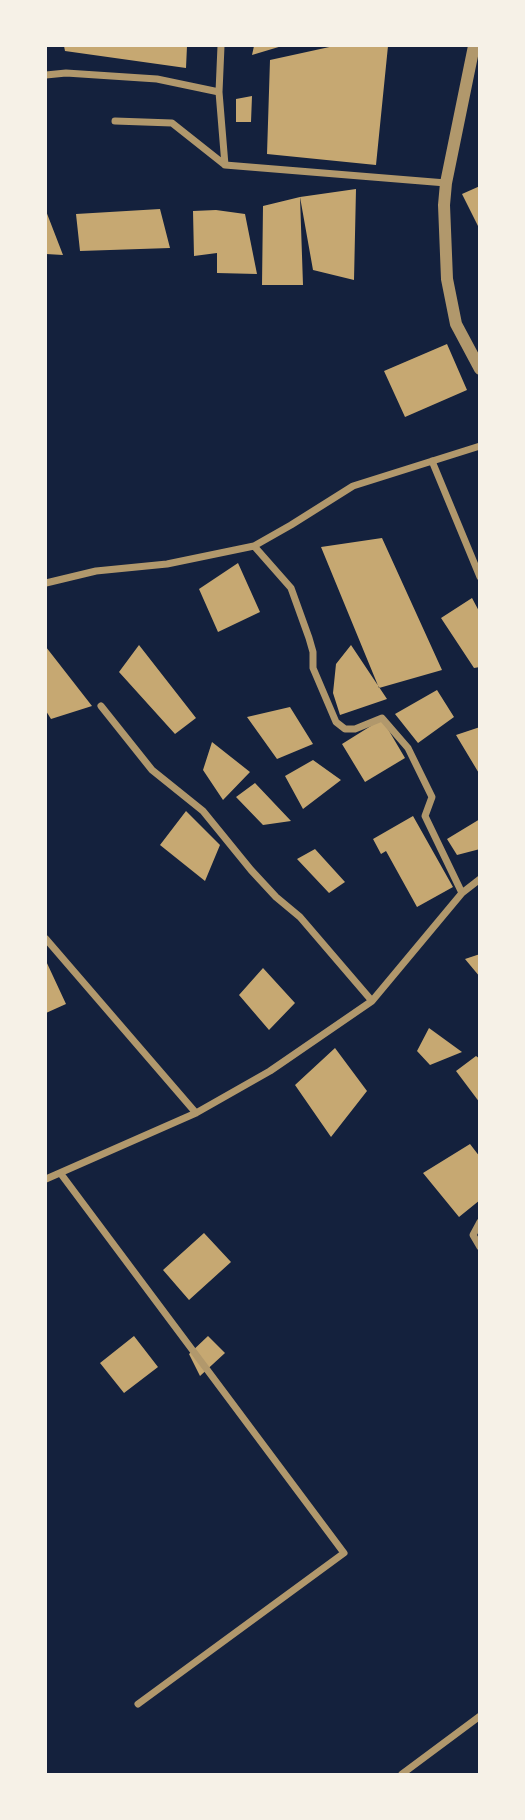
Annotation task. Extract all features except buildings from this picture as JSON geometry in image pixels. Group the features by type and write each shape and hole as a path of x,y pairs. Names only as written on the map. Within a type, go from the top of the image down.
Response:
{"street":[{"path":"221,46 219,92 225,164"},
{"path":"474,46 446,183 444,205 447,279 456,324 480,369"},
{"path":"46,75 156,79 219,92"},
{"path":"115,121 172,123 225,164 446,183"},
{"path":"46,583 96,571 167,564 254,546 353,486 480,446"},
{"path":"432,461 480,577"},
{"path":"254,546 291,588 313,652 313,668 336,722 345,729 355,729 382,718 408,748 432,797 425,816 462,893"},
{"path":"102,706 152,770 203,811 251,870 276,897 300,917 372,1001"},
{"path":"46,1180 196,1114 270,1071 372,1001 462,893 480,879"},
{"path":"46,939 196,1114"},
{"path":"61,1174 344,1553 138,1704"},
{"path":"480,1222 473,1235 480,1247"},
{"path":"402,1774 480,1716"},
{"path":"413,1766 422,1774"}]}
